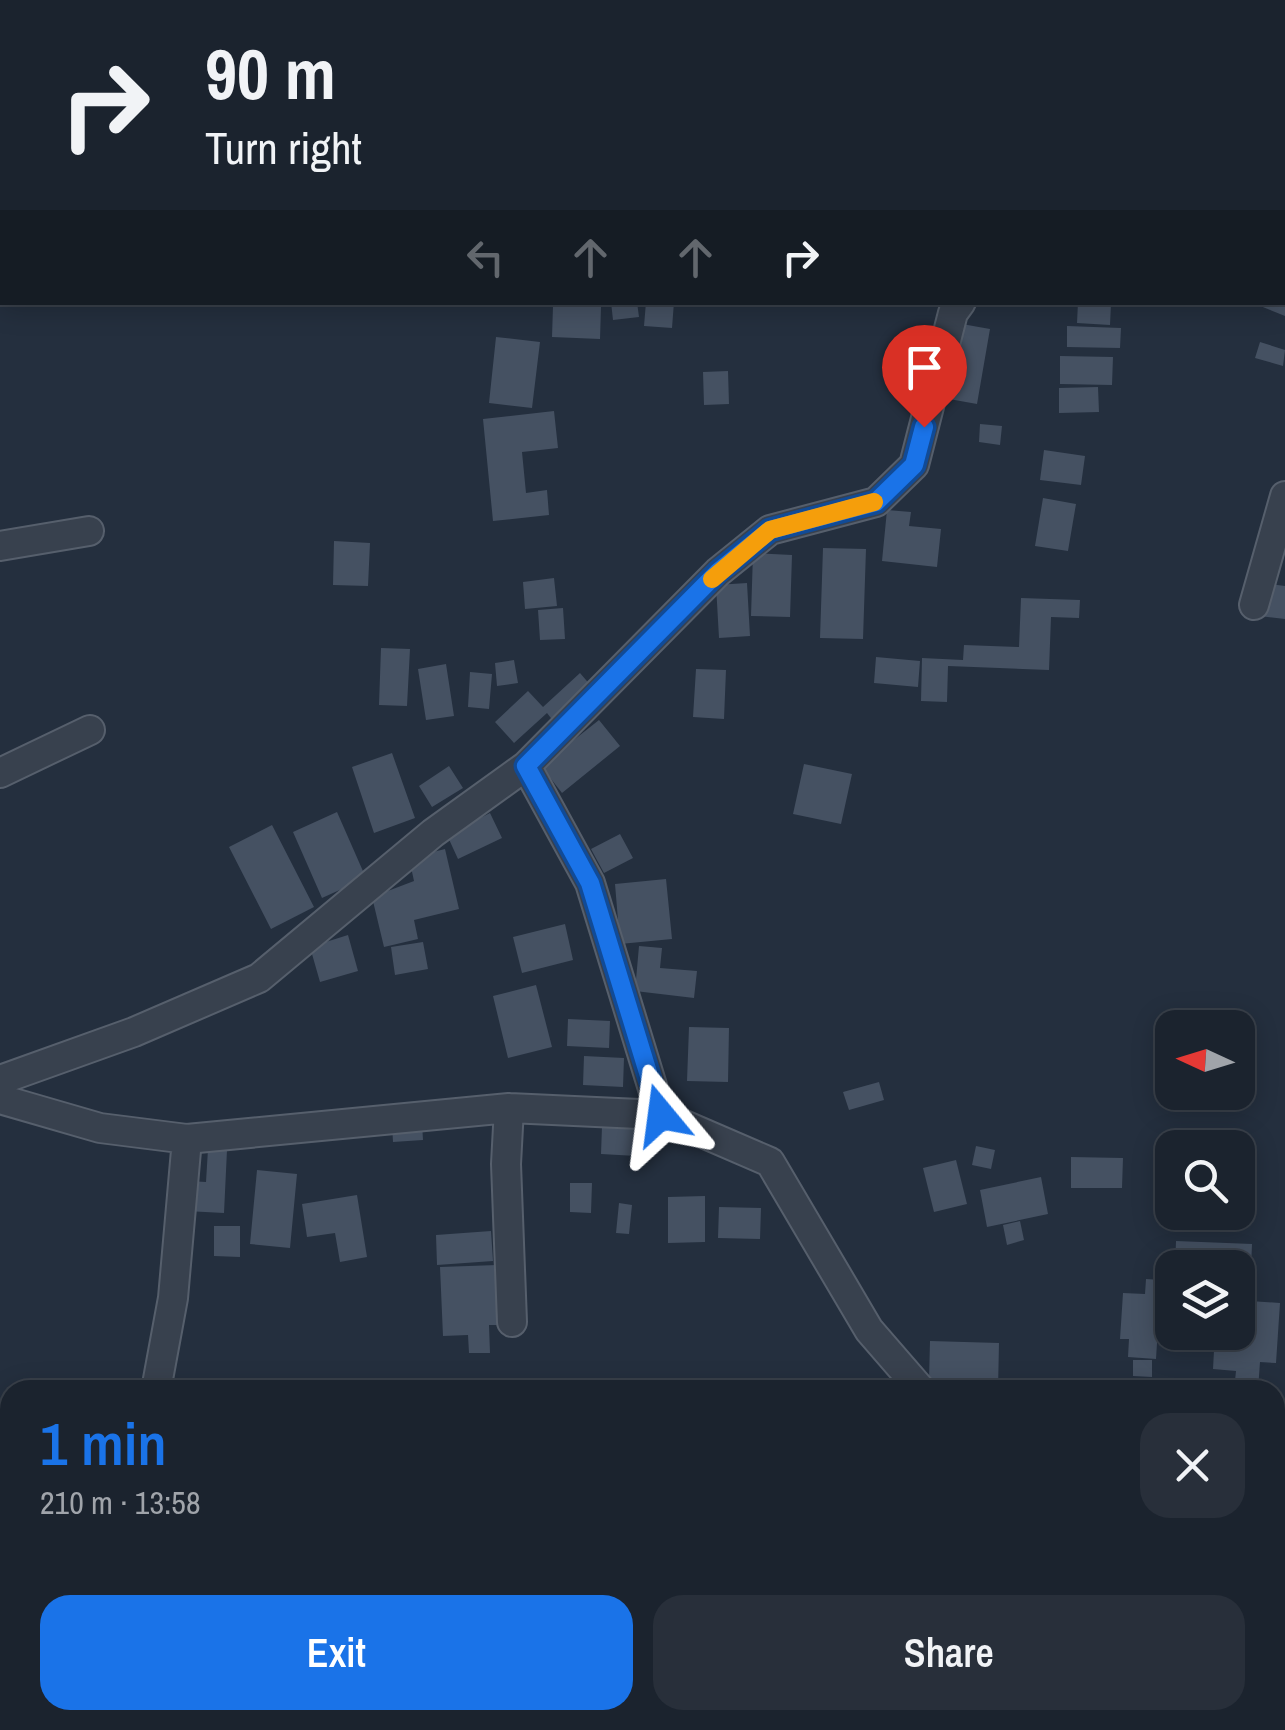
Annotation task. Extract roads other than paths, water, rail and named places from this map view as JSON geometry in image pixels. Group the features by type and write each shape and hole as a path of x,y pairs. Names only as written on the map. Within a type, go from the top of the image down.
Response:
{"street":[{"path":"0,1080 134,1032 259,978 433,833 526,766 718,572 770,530 876,502 914,465 953,313 960,305"},
{"path":"1254,605 1285,496"},
{"path":"0,546 89,531"},
{"path":"0,774 90,730"},
{"path":"526,766 590,883 661,1115"},
{"path":"0,1099 100,1128 187,1139 509,1108 661,1115 770,1162 869,1330 912,1380"},
{"path":"509,1108 506,1164 512,1322"},
{"path":"158,1380 173,1298 187,1139"}]}
